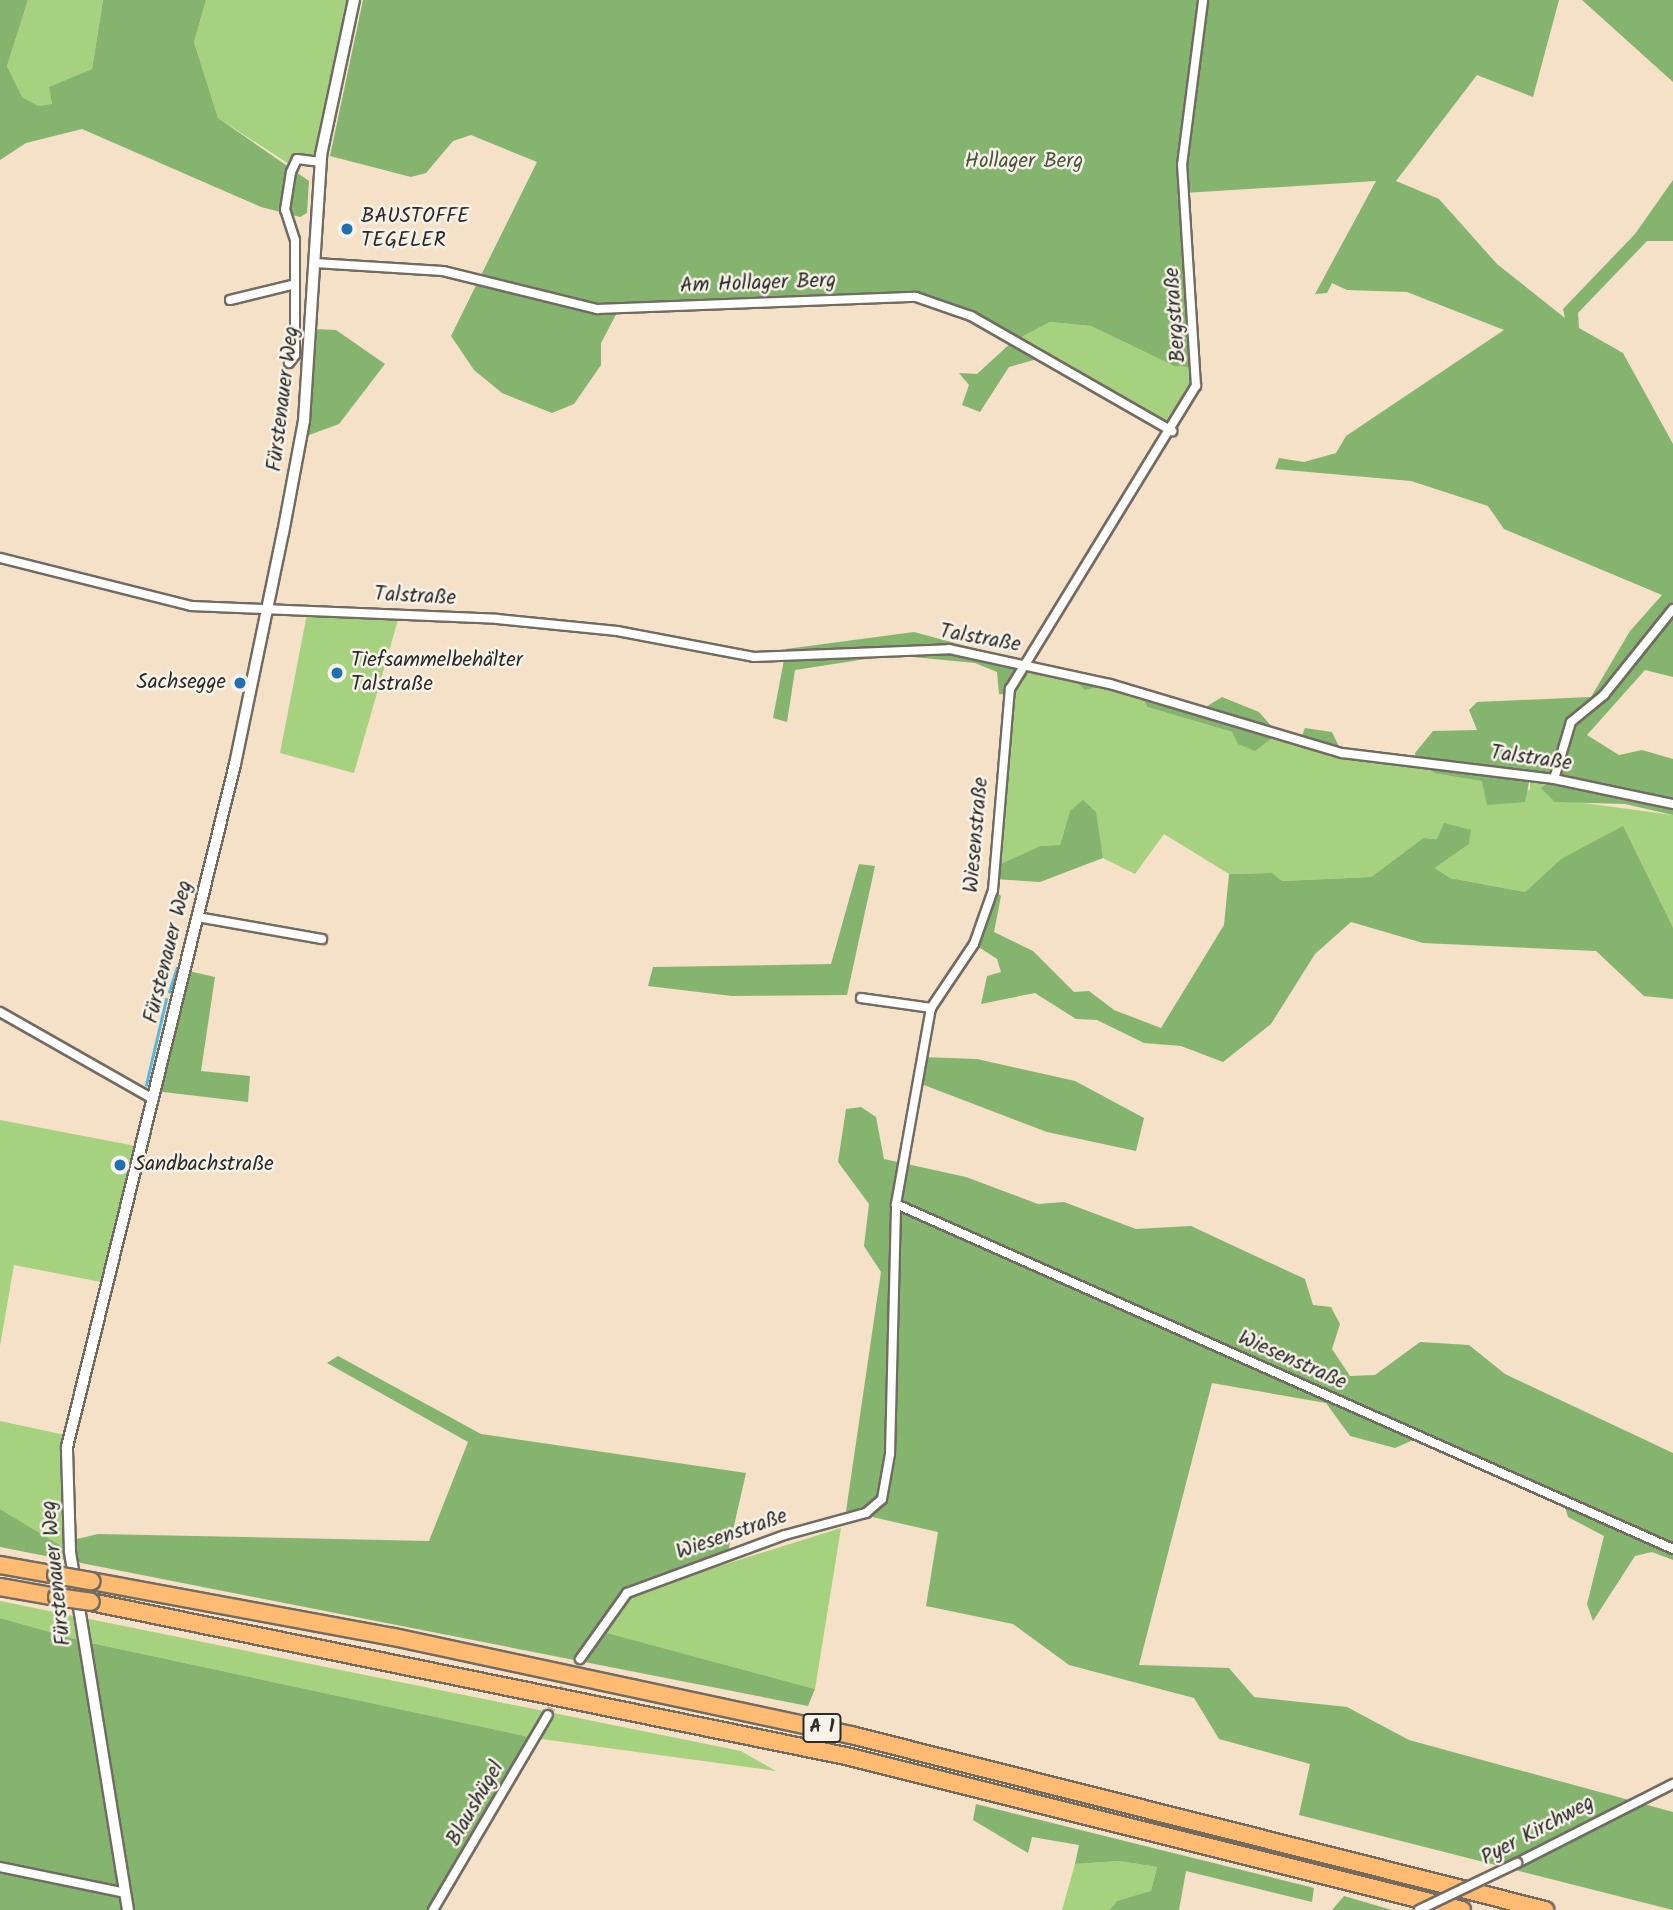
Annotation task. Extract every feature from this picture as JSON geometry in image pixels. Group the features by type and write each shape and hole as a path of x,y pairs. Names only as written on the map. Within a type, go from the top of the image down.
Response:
{"highway":[{"name":"A 1","path":"0,1565 394,1637 852,1735 1545,1910"},
{"name":"A 1","path":"0,1587 91,1602 846,1756 1462,1910"}],"street":[{"name":"Fürstenauer Weg","path":"128,1910 68,1526 67,1447 197,917 268,607 304,421 321,162 354,0"},
{"name":"Bergstraße","path":"1023,664 1172,431 1199,368 1182,165 1203,0"},
{"path":"289,363 295,355 295,240 285,210 290,172 297,159 321,162"},
{"name":"Am Hollager Berg","path":"315,263 443,271 597,309 916,297 971,316 1172,431"},
{"path":"230,300 295,284"},
{"path":"0,558 155,601 268,607"},
{"name":"Talstraße","path":"268,607 604,630 754,657 916,647 1023,664 1342,753 1554,779 1673,804"},
{"path":"1554,779 1571,722 1604,695 1673,609"},
{"name":"Wiesenstraße","path":"580,1659 627,1593 785,1535 866,1513 882,1499 893,1404 897,1204 931,1008 974,944 993,891 1009,695 1023,664"},
{"path":"197,917 322,939"},
{"path":"861,998 931,1008"},
{"path":"0,1012 153,1099"},
{"name":"Wiesenstraße","path":"897,1204 1673,1549"},
{"name":"Blaushügel","path":"433,1910 548,1715"},
{"name":"Pyer Kirchweg","path":"1419,1910 1673,1784"},
{"path":"0,1867 125,1893"}],"green space":[{"path":"0,0 28,0 7,66 22,97 38,106 52,104 49,87 92,69 103,0 206,0 194,42 218,118 309,181 307,213 300,217 261,207 82,129 26,143 0,160"},
{"path":"28,0 103,0 92,69 50,87 52,105 38,106 22,98 7,66"},
{"path":"206,0 354,0 321,162 297,159 292,166 218,118 194,42"},
{"name":"Hollager Berg","path":"363,0 1559,0 1533,97 1477,75 1396,181 1439,199 1497,264 1565,318 1563,309 1635,234 1673,180 1673,241 1647,241 1578,313 1579,328 1623,353 1673,444 1673,677 1645,670 1587,735 1619,755 1642,750 1673,759 1673,815 1625,804 1555,802 1541,788 1553,779 1530,777 1525,802 1487,805 1482,781 1435,773 1416,761 1415,753 1433,731 1477,730 1469,710 1477,702 1591,697 1630,631 1662,595 1504,529 1488,506 1411,481 1275,469 1279,458 1304,462 1336,453 1346,436 1504,330 1407,292 1347,290 1332,283 1327,293 1315,294 1376,181 1184,193 1199,368 1174,366 1091,326 1050,322 1014,341 1041,358 1009,367 980,412 962,405 969,385 959,373 977,374 1013,341 971,316 916,297 620,307 601,343 601,365 574,404 552,413 502,393 474,370 451,336 537,162 471,135 453,141 426,173 411,177 330,156"},
{"path":"1582,0 1673,0 1673,82"},
{"path":"1050,322 1091,326 1174,366 1199,368 1172,431 1014,341"},
{"path":"313,329 336,330 385,364 339,424 301,438"},
{"path":"308,609 400,613 354,773 280,753"},
{"path":"914,632 1003,656 1023,664 1027,676 1009,695 999,694 997,672 975,663 892,655 795,670 787,722 773,718 786,649"},
{"path":"1023,664 1142,693 1147,707 1232,732 1255,751 1278,734 1530,790 1530,777 1554,779 1561,800 1673,815 1673,928 1561,859 1525,892 1450,878 1435,868 1469,844 1437,839 1423,838 1371,877 1281,881 1272,873 1229,874 1164,834 1135,874 1103,858 1099,838 1070,811 1060,845 1040,846 996,866 1009,695"},
{"path":"1068,674 1110,684 1085,690"},
{"path":"1142,693 1201,710 1222,697 1259,712 1278,734 1255,751 1238,744 1232,732 1147,707"},
{"path":"1305,728 1332,732 1342,753 1300,741"},
{"path":"1083,800 1096,812 1103,858 1040,882 995,879 996,866 1040,846 1060,845 1070,811"},
{"path":"1444,823 1471,830 1469,844 1435,868 1450,878 1525,892 1561,859 1623,826 1673,928 1673,999 1644,996 1596,951 1423,943 1351,922 1315,954 1271,1024 1223,1062 1181,1046 1144,1043 1097,1020 1076,1019 1035,993 981,1004 987,976 1001,972 997,959 974,944 993,890 1001,896 994,932 1033,951 1074,992 1089,991 1114,1010 1161,1028 1224,925 1229,874 1272,873 1282,881 1371,877 1423,838 1437,839"},
{"path":"859,864 875,866 847,995 732,996 648,986 653,967 831,964"},
{"path":"184,970 215,977 201,1071 250,1076 248,1102 155,1091"},
{"path":"921,1057 977,1059 1075,1081 1144,1118 1136,1151 1047,1132 916,1082"},
{"path":"861,1107 876,1117 884,1159 966,1177 1038,1204 1064,1202 1136,1229 1191,1226 1305,1279 1313,1305 1331,1307 1340,1324 1332,1349 1350,1376 1375,1375 1420,1342 1469,1345 1505,1374 1673,1453 1673,1560 1652,1552 1635,1556 1593,1621 1587,1604 1604,1536 1568,1517 1565,1507 1420,1437 1395,1448 1350,1436 1326,1403 1212,1383 1139,1665 1229,1668 1254,1697 1347,1707 1409,1740 1673,1812 1673,1910 1299,1815 1310,1764 1219,1739 1194,1698 1069,1665 1013,1624 926,1606 938,1532 846,1511 881,1272 864,1246 869,1204 838,1162 846,1109"},
{"path":"0,1120 141,1147 106,1283 14,1265 0,1346"},
{"path":"338,1356 481,1434 746,1473 726,1561 625,1601 603,1632 815,1689 808,1706 0,1547 0,1509 70,1551 77,1539 98,1534 429,1541 468,1442 327,1363"},
{"path":"0,1421 70,1436 70,1551 0,1509"},
{"path":"841,1528 815,1689 602,1632 625,1601 646,1589"},
{"path":"0,1601 741,1751 776,1771 534,1738 82,1641 0,1618"},
{"path":"0,1618 82,1641 534,1738 433,1910 0,1910"},
{"path":"976,1804 1314,1888 1312,1902 1186,1871 1179,1910 1110,1910 1117,1901 1151,1891 1157,1867 1119,1861 1075,1864 1079,1845 1032,1837 1028,1853 973,1820"},
{"path":"1119,1861 1157,1867 1151,1891 1110,1910 1062,1910 1075,1864"},
{"path":"1344,1896 1392,1910 1332,1910"}],"waterway":[{"path":"169,992 177,968"},
{"path":"146,1085 166,999"}],"tunnel":[{"path":"548,1715 580,1659"}],"place":[{"name":"BAUSTOFFE TEGELER","path":"347,229"},
{"name":"Tiefsammelbehälter Talstraße","path":"337,673"},
{"name":"Sachsegge","path":"240,683"},
{"name":"Sandbachstraße","path":"120,1165"}]}
